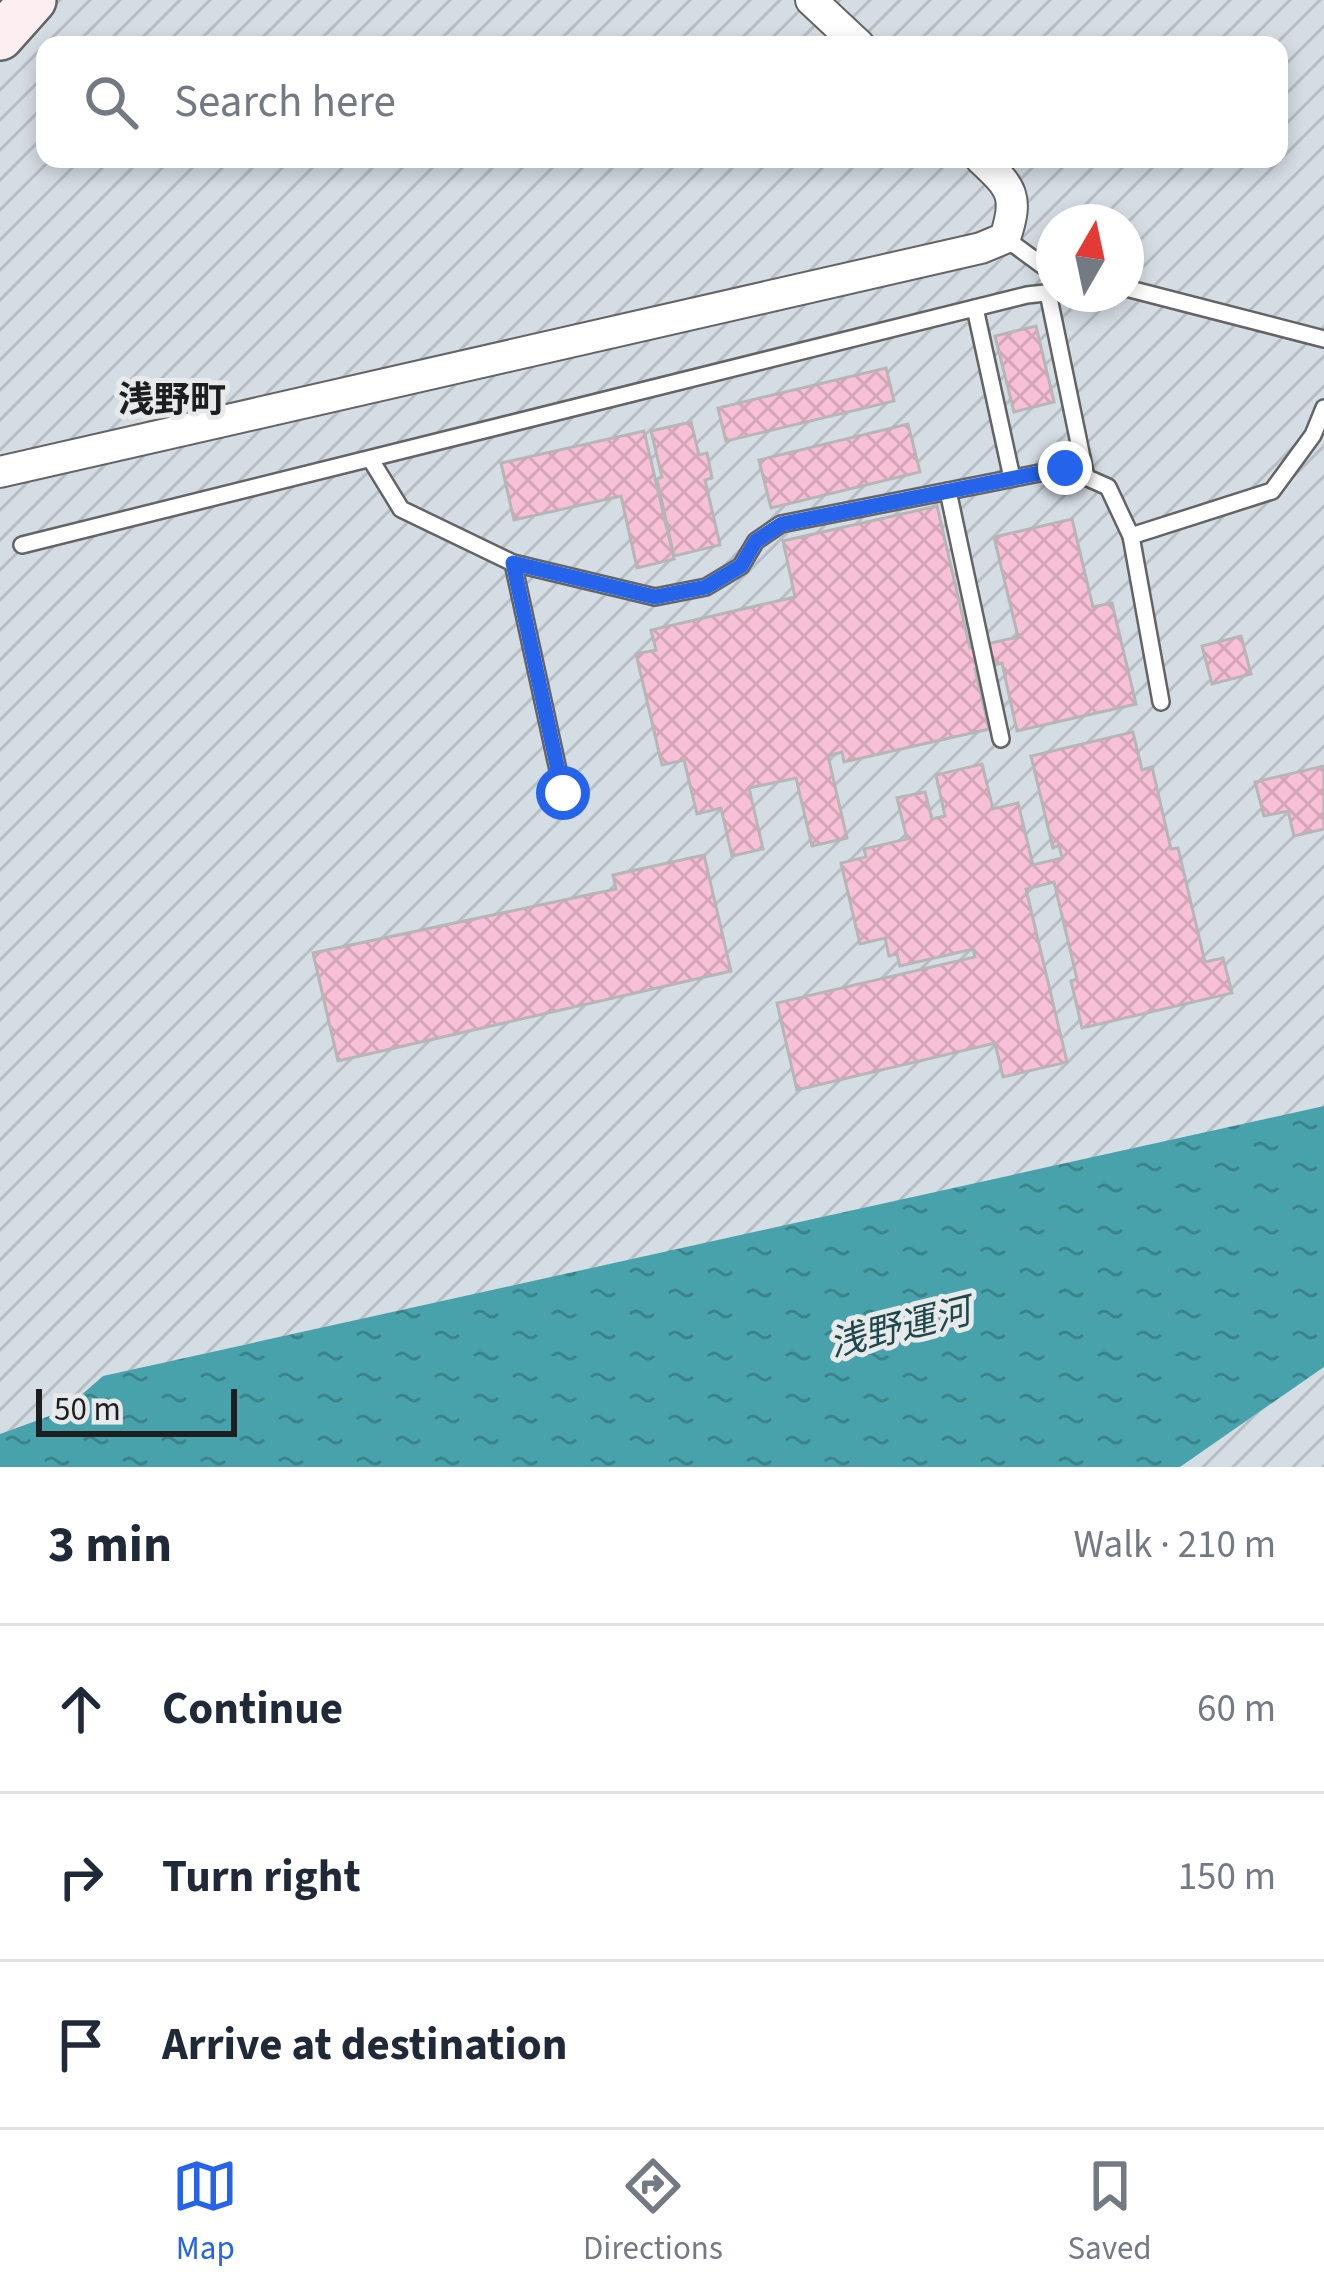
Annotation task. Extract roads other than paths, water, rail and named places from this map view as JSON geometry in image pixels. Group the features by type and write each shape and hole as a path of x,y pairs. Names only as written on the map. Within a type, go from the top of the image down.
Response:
{"street":[{"path":"0,37 33,0"},
{"path":"812,0 850,36"},
{"path":"0,472 981,248 1005,238 1014,210 1008,185 990,168"}],"lane":[{"path":"1005,238 1036,261"},
{"path":"1144,292 1324,339"},
{"path":"22,545 1036,295"},
{"path":"975,308 1012,478"},
{"path":"1055,312 1086,478"},
{"path":"1131,536 1272,491 1313,436 1324,408"},
{"path":"371,460 401,509 513,563 655,597 706,587 741,566 756,541 782,524 1065,468 1108,487 1131,536 1161,702"},
{"path":"948,491 1001,740"},
{"path":"513,563 563,793"}],"water":[{"name":"浅野運河","path":"1324,1106 1324,1367 1180,1467 0,1467 0,1434 63,1411 103,1376"}],"district":[{"name":"浅野町","path":"172,400"}]}
